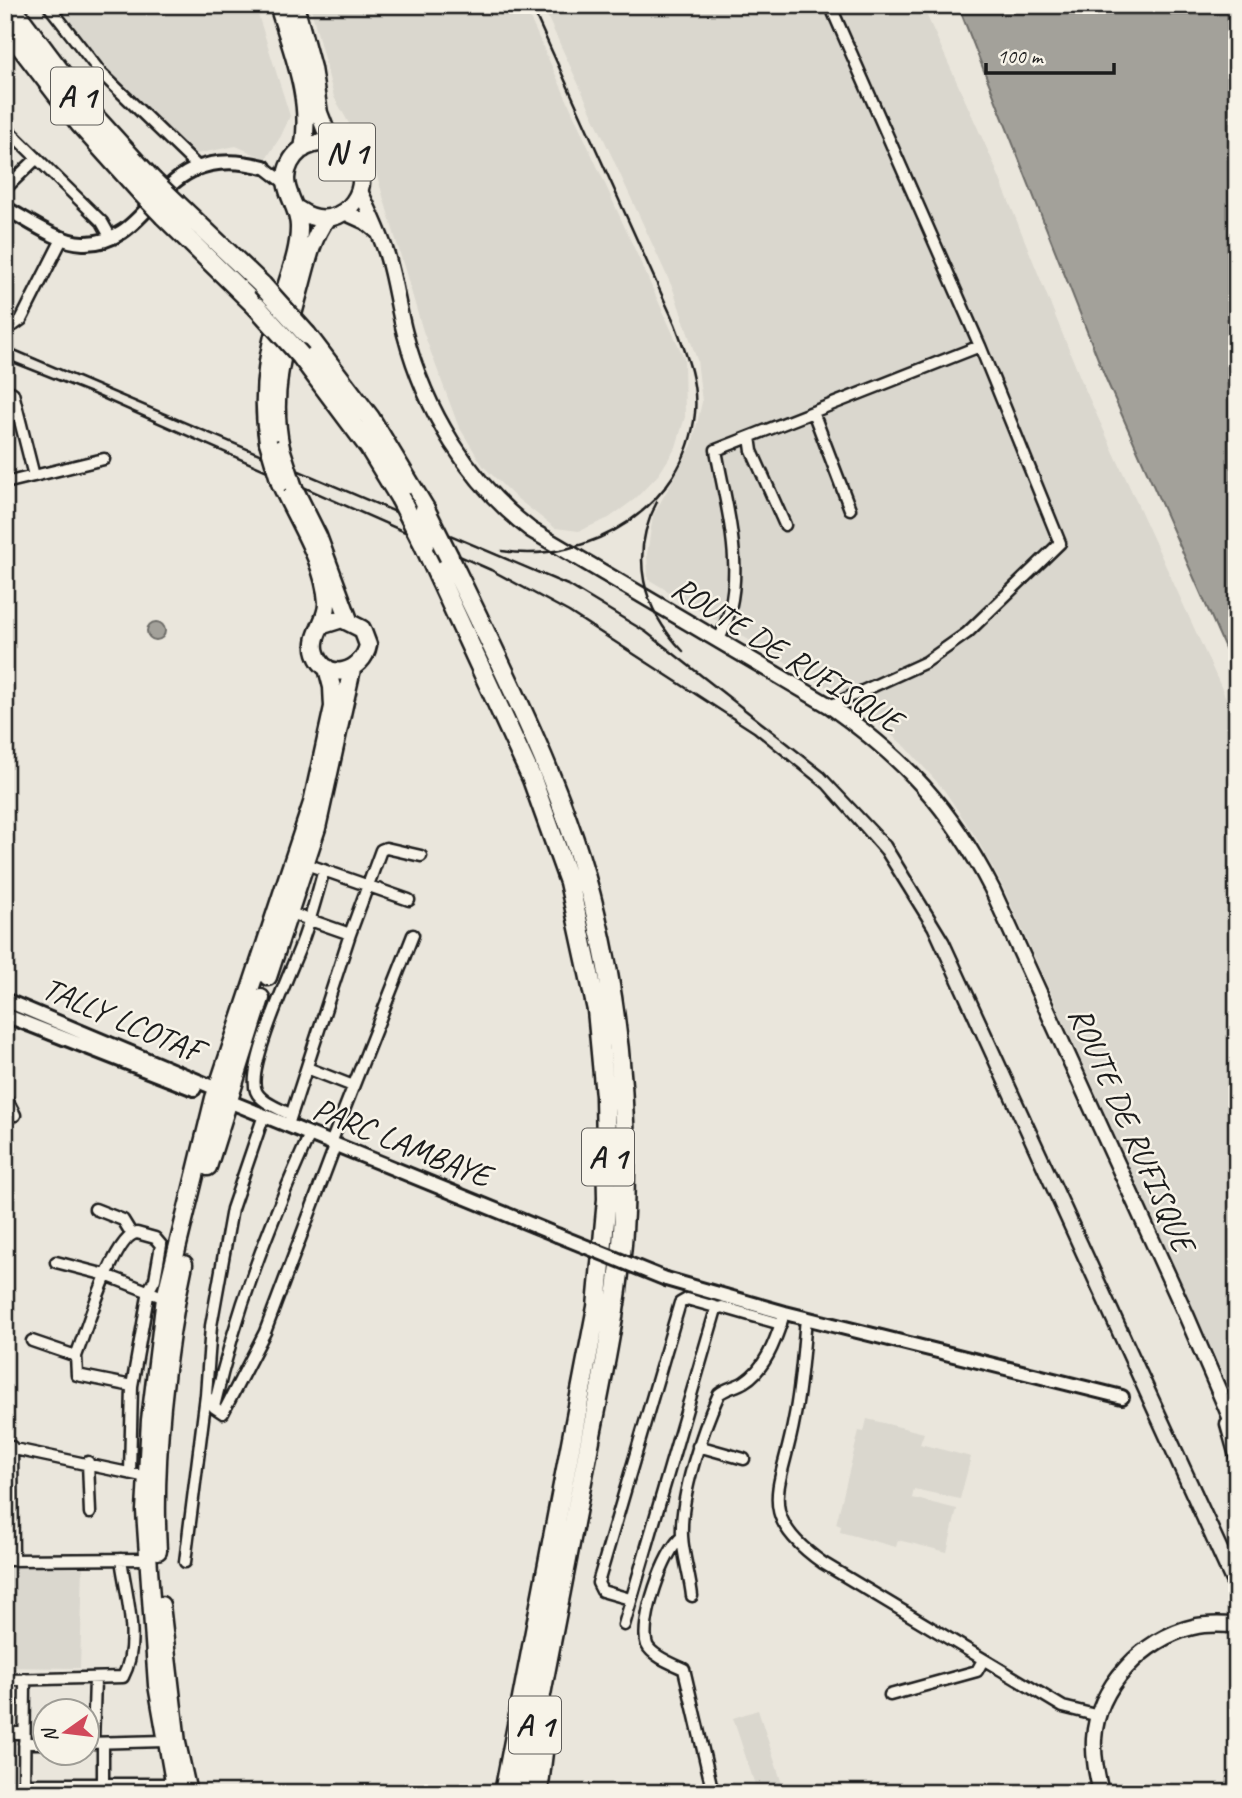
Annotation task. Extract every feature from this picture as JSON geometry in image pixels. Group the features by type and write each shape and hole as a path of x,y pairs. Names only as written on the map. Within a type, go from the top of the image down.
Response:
{"highway":[{"name":"A 1","path":"10,5 147,186"},
{"name":"N 1","path":"278,5 304,92 307,125 303,149"},
{"name":"N 1","path":"295,5 312,68 318,113 331,144"},
{"name":"A 1","path":"5,26 80,124 170,210 301,356 361,436 400,498 424,545 527,769 569,882 597,1010 605,1096 607,1199 597,1307 504,1793"},
{"name":"N 1","path":"317,143 331,144 343,148 359,167 360,191 354,203 344,212 326,219 309,216 299,210 288,193 286,184 289,164 303,149 317,143"},
{"name":"A 1","path":"170,210 262,285 307,335 377,429 425,509 552,778 570,829 600,937 623,1083 625,1149 620,1271 605,1364 522,1793"},
{"path":"299,210 299,242 264,372 275,445 322,579 327,604 323,625 314,642 320,661 327,668 337,671 352,670"},
{"path":"275,445 279,362 313,243 326,219"},
{"path":"287,485 318,536 349,620"},
{"path":"188,1793 177,1743 157,1544 159,1465 167,1374 180,1281 219,1096 290,913 336,751 352,670 363,660 368,645 362,629 349,620 335,619 323,625"},
{"path":"166,1788 165,1741 153,1644 147,1477 150,1420 165,1298 219,1096 312,803 333,708 332,687 327,668"},
{"path":"538,1793 552,1689 549,1657"}],"main road":[{"name":"ROUTE DE RUFISQUE","path":"360,191 379,233 405,335 428,397 475,477 531,530 830,706 868,733 911,771 960,832 983,871 1182,1305 1222,1405 1237,1456"},
{"name":"N 1","path":"344,212 366,222 379,233"},
{"name":"ROUTE DE RUFISQUE","path":"1222,1405 1237,1433"},
{"path":"1101,1793 1094,1738 1105,1699 1122,1674 1143,1650 1192,1627 1234,1625"}],"street":[{"path":"48,5 101,73 197,166"},
{"path":"830,5 980,346 1060,542 967,633 926,662 830,706"},
{"path":"5,127 102,222 111,238"},
{"path":"5,189 36,159"},
{"path":"5,208 62,237 83,243 111,238 197,166 221,160 264,167 289,164"},
{"path":"264,167 286,184"},
{"path":"5,321 14,325 21,320 62,237"},
{"path":"718,641 733,600 736,570 716,450 980,346"},
{"path":"6,391 13,393 34,476"},
{"path":"813,412 850,509"},
{"path":"750,437 752,451 785,525"},
{"path":"5,483 104,459"},
{"path":"324,870 310,920 271,1020 255,1084 258,1094 290,1120 366,887 383,848 421,856"},
{"path":"306,864 409,900"},
{"path":"290,913 350,934"},
{"path":"206,1395 214,1407 226,1413 265,1332 353,1086 413,935"},
{"name":"TALLY LCOTAF","path":"5,1000 219,1096"},
{"name":"TALLY LCOTAF","path":"5,1014 219,1096"},
{"path":"307,1068 353,1086"},
{"path":"5,1096 15,1115"},
{"name":"PARC LAMBAYE","path":"219,1096 264,1115 290,1120 310,1134 333,1144 666,1279 783,1318 806,1318 1122,1397"},
{"path":"185,1562 206,1395 211,1326 228,1230 264,1115"},
{"path":"214,1407 228,1347 251,1271 310,1134"},
{"path":"95,1209 123,1220 131,1233 155,1238 161,1245 155,1279 149,1290 132,1386 130,1473"},
{"path":"131,1233 124,1240 106,1275 76,1356 77,1375 132,1386"},
{"path":"56,1262 106,1275 165,1298"},
{"path":"631,1598 602,1591 598,1583 680,1303 687,1298 719,1308 783,1318 759,1370 719,1394 698,1446 682,1537 692,1596"},
{"path":"624,1625 715,1313 719,1308"},
{"path":"806,1318 794,1422 777,1486 781,1518 797,1542 823,1563 1063,1707 1099,1716"},
{"path":"32,1341 76,1356"},
{"path":"698,1446 744,1459"},
{"path":"147,1477 88,1462 9,1447 9,1560 148,1559"},
{"path":"88,1462 90,1513"},
{"path":"682,1537 668,1552 656,1583 646,1624 646,1640 651,1651 684,1670 713,1793"},
{"path":"5,1680 123,1677 131,1652 121,1559"},
{"path":"890,1695 977,1671 983,1660"},
{"path":"25,1679 24,1788 166,1788"},
{"path":"95,1679 95,1696"},
{"path":"5,1733 32,1740"},
{"path":"102,1743 165,1741"},
{"path":"99,1766 103,1789"}],"shaded area":[{"path":"53,5 255,5 290,116 281,136 266,159 236,146 186,156 123,98"},
{"path":"310,5 524,5 684,358 685,417 676,447 659,474 635,499 609,518 579,531 555,528 515,497 483,466 458,425 423,331 375,169 334,97"},
{"path":"542,5 922,5 993,162 1084,387 1237,722 1237,1405 1001,883 975,836 944,790 906,747 871,718 825,686 648,579 647,554 653,516 692,445 702,402 697,360 673,289"},
{"path":"958,5 1237,5 1237,675 1106,379"},
{"path":"156,622 162,625 165,631 162,637 156,640 150,637 147,631 150,625"},
{"path":"867,1419 924,1433 920,1444 971,1457 960,1499 914,1489 912,1498 957,1509 947,1552 898,1540 896,1547 840,1532 841,1526 836,1524 859,1431 864,1432"},
{"path":"5,1563 83,1566 80,1668 5,1667"},
{"path":"758,1710 785,1793 731,1793 755,1785 733,1718"}],"railway":[{"path":"502,551 535,553 568,548 599,538 628,522 653,501 673,476 688,446 695,413 693,379 675,324 531,5"},
{"path":"5,346 570,586 646,632 824,772 890,842 949,939 1237,1567"},
{"path":"5,359 93,394 491,570 569,612 754,732 823,788 881,854 928,930 1237,1609"},
{"path":"657,502 643,542 644,581 658,618 683,651"}]}
